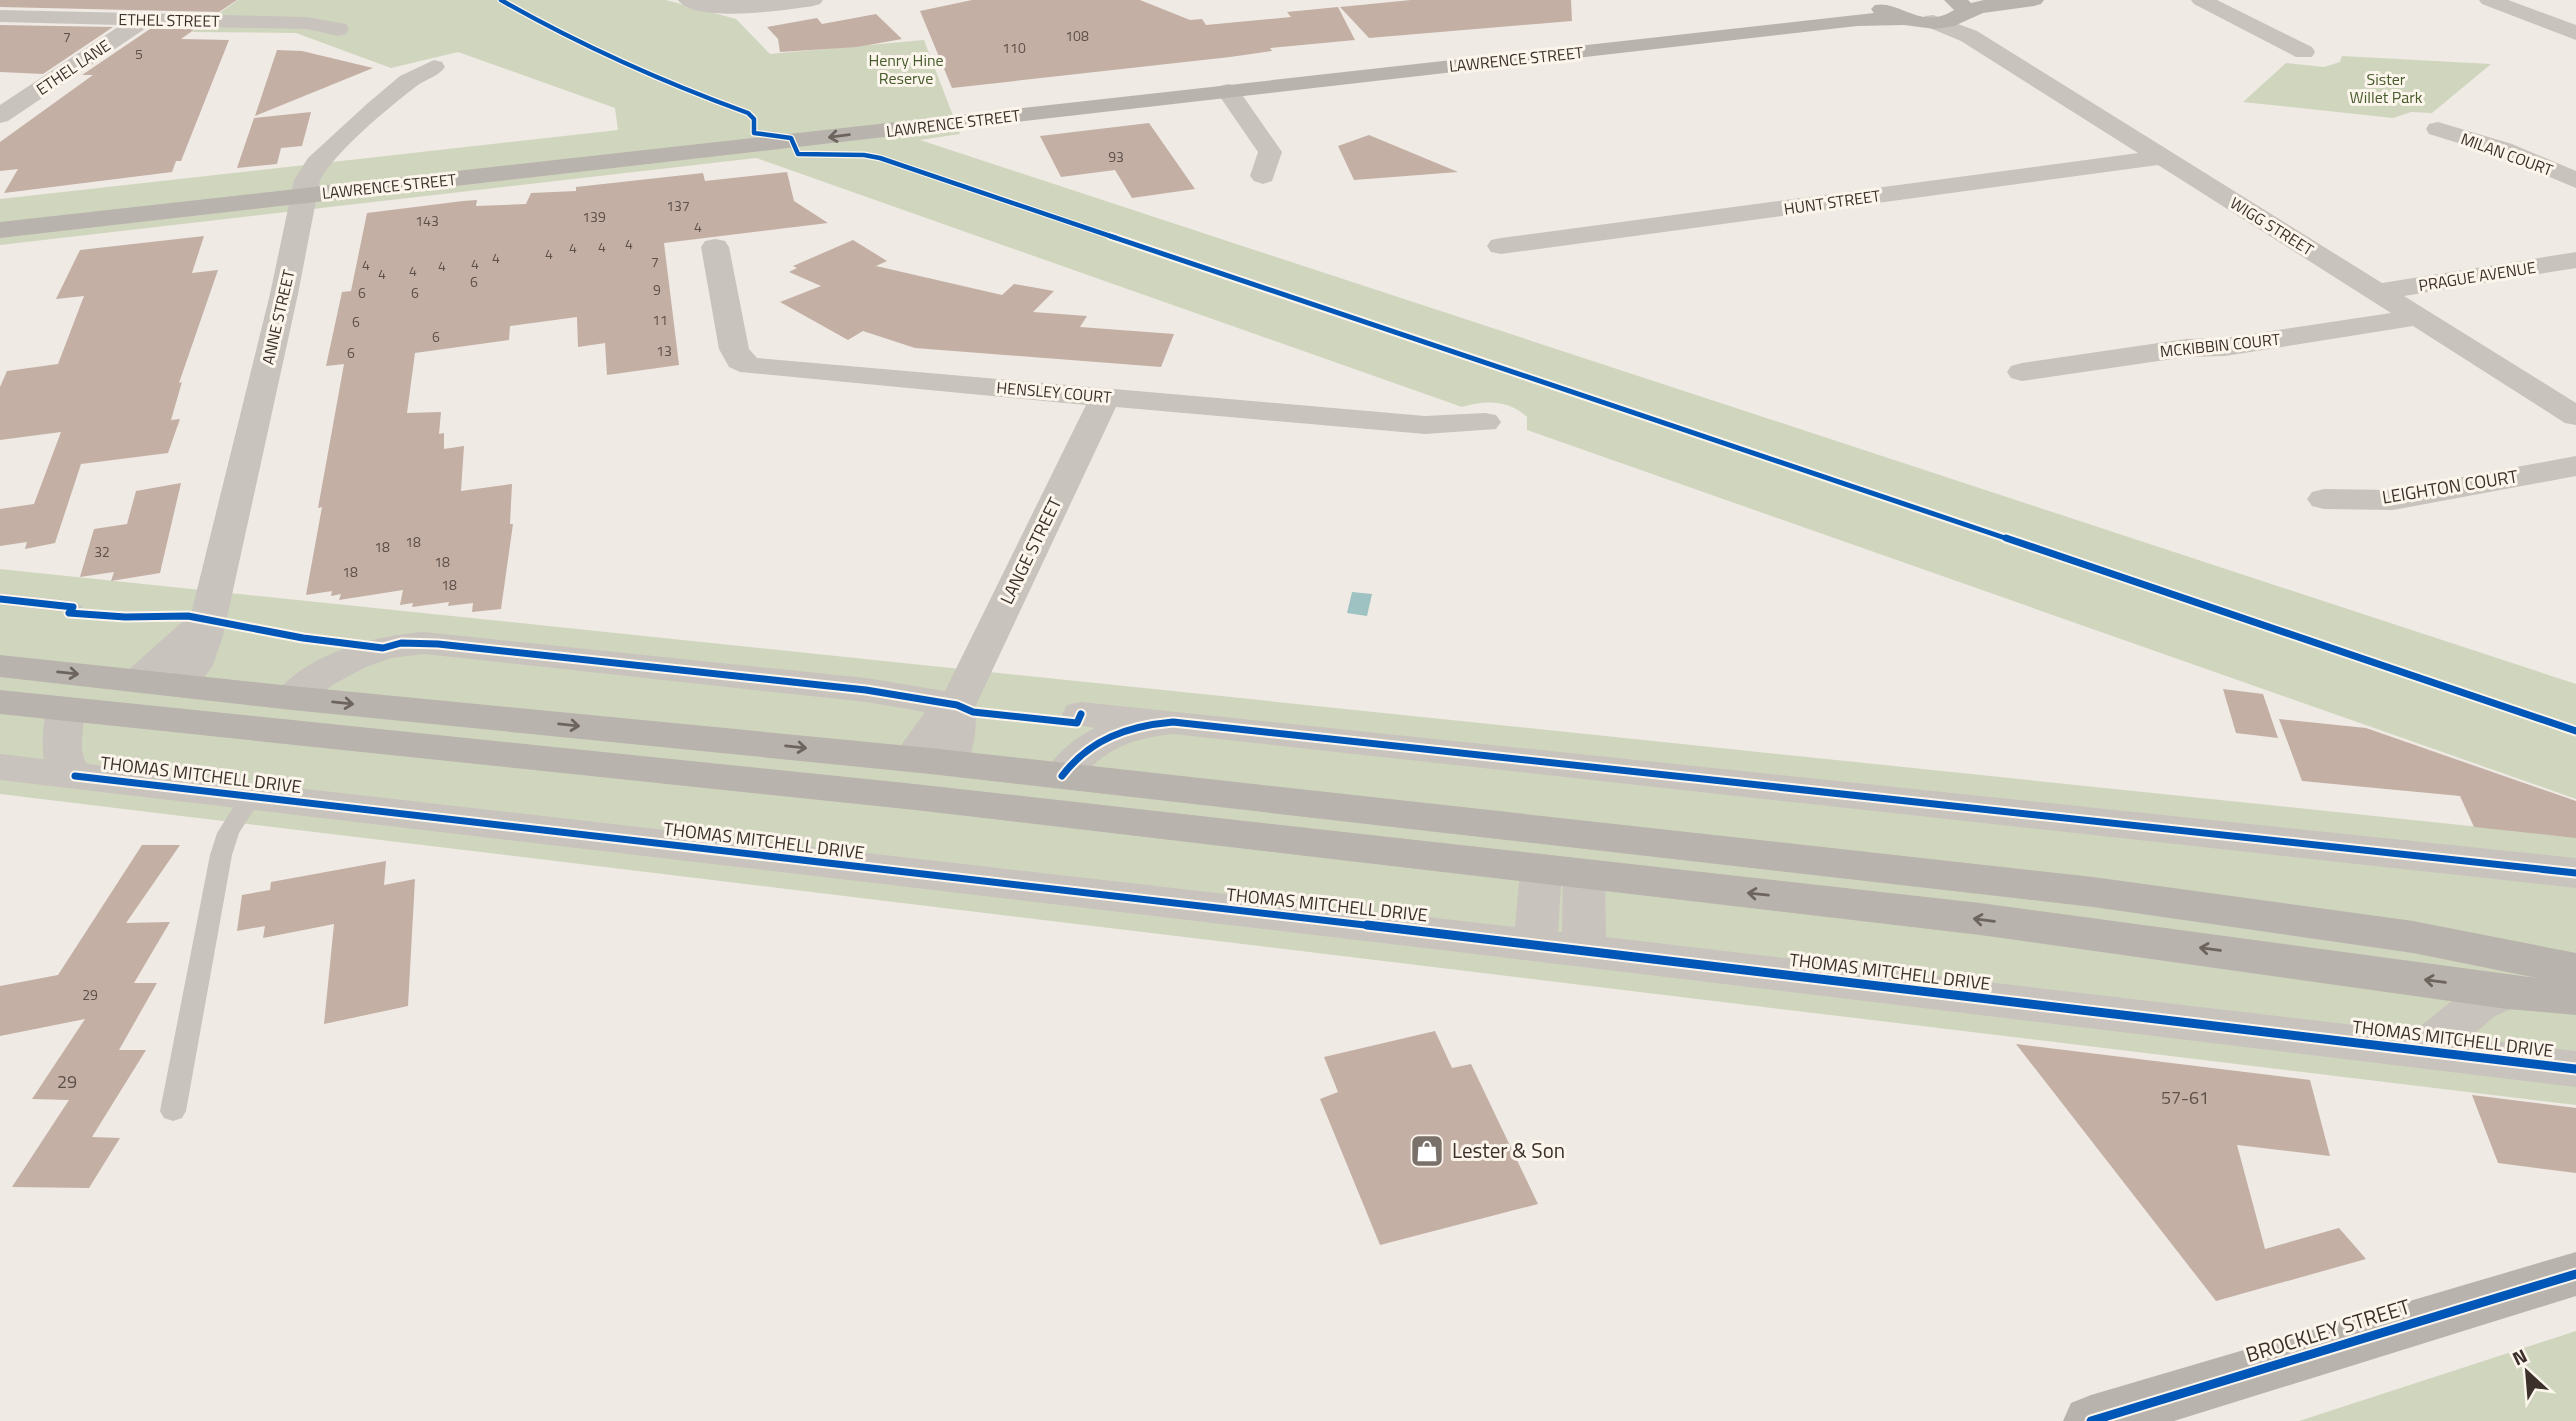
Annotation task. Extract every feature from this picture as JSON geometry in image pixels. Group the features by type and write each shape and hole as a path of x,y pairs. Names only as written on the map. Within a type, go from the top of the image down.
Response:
{"main road":[{"path":"1961,17 1979,7 2034,0"},
{"path":"1880,1 1886,11 1905,19"},
{"name":"LAWRENCE STREET","path":"1574,45 1880,1"},
{"name":"LAWRENCE STREET","path":"0,230 305,188 1574,45 1868,19 1933,21"},
{"name":"LAWRENCE STREET","path":"0,213 305,188"},
{"path":"0,666 260,730 925,773 1062,776 2092,892 2413,937 2576,969"},
{"path":"0,702 63,709 132,698 181,685 925,773 1089,817 2052,928 2507,992 2576,998"},
{"path":"260,730 292,698"},
{"path":"1062,776 1089,817"},
{"path":"1541,870 1563,833"},
{"path":"1563,833 1584,875"},
{"name":"BROCKLEY STREET","path":"2091,1421 2576,1274"}],"street":[{"path":"688,0 709,5 740,7 813,0"},
{"path":"2201,0 2304,52"},
{"path":"2489,0 2576,33"},
{"name":"ETHEL STREET","path":"0,16 307,23 338,29"},
{"name":"WIGG STREET","path":"1933,21 1961,17 2162,157 2576,416"},
{"name":"ETHEL LANE","path":"0,116 145,19"},
{"name":"ANNE STREET","path":"181,685 202,653 207,619 285,294 305,188 312,167 408,81 434,67"},
{"path":"1223,84 1270,152 1263,176"},
{"name":"MILAN COURT","path":"2438,129 2503,149 2576,180"},
{"name":"HUNT STREET","path":"1501,246 2162,157"},
{"name":"HENSLEY COURT","path":"715,247 734,349 740,361 745,364 765,368 1425,425 1485,422"},
{"name":"PRAGUE AVENUE","path":"2377,292 2576,260"},
{"name":"MCKIBBIN COURT","path":"2022,372 2186,348 2225,347 2418,317"},
{"name":"LANGE STREET","path":"925,773 957,741 957,705 1105,397"},
{"name":"LEIGHTON COURT","path":"2323,499 2393,500 2576,466"},
{"path":"132,698 207,619"},
{"path":"292,698 329,671 383,648 412,643 866,690 957,705"},
{"name":"THOMAS MITCHELL DRIVE","path":"63,709 66,721 61,754 75,775"},
{"path":"1081,714 2576,873"},
{"path":"1062,776 1074,759 1101,740 1135,727 1173,722"},
{"name":"THOMAS MITCHELL DRIVE","path":"0,767 2576,1069"},
{"path":"1535,946 1541,870"},
{"path":"1584,875 1584,951"},
{"path":"2421,1051 2479,1004 2507,992"}],"lane":[{"path":"0,599 73,607"},
{"path":"173,1111 221,855 228,833 251,797"}],"green space":[{"name":"Henry Hine Reserve","path":"238,0 666,0 736,19 770,54 924,40 960,134 920,140 2576,684 2576,799 1527,430 1527,417 1512,407 1479,403 1462,407 756,158 0,245 0,199 618,130 615,108 458,52 391,68 296,33 192,32"},
{"name":"Sister Willet Park","path":"2342,56 2491,64 2432,113 2411,112 2393,118 2243,102 2286,63 2324,67 2340,62"},
{"path":"0,569 2576,837 2576,1105 0,794"},
{"path":"2576,1331 2576,1421 2299,1421"}],"water":[{"path":"1352,592 1372,594 1367,616 1347,613"}],"building":[{"path":"0,0 237,0 219,12 0,7"},
{"path":"972,0 1140,0 1190,20 1202,19 1206,25 1291,17 1287,12 1338,7 1355,40 1270,48 1272,51 1230,57 952,88 920,11"},
{"path":"1411,0 1571,0 1572,21 1369,38 1340,7"},
{"path":"876,14 902,39 857,47 780,52 778,39 767,27 817,18 822,24"},
{"path":"0,25 113,27 43,74 0,72"},
{"path":"150,29 195,29 181,39 229,40 181,161 176,161 172,172 4,193 18,169 0,171 0,142 93,75 82,75"},
{"path":"277,50 302,51 373,68 255,116"},
{"path":"311,112 302,146 281,148 277,164 237,168 254,118"},
{"path":"1149,123 1195,189 1132,198 1115,170 1061,177 1040,136"},
{"path":"1369,135 1458,172 1354,180 1338,146"},
{"path":"787,172 794,201 828,223 664,243 679,365 607,375 605,343 578,347 577,317 510,326 509,340 415,353 407,413 441,412 439,434 444,433 444,449 464,446 461,491 512,484 510,524 513,524 501,609 472,612 473,603 448,606 449,602 412,607 413,603 400,605 403,590 339,600 341,594 331,596 332,591 306,595 322,507 318,508 344,364 326,366 342,292 351,291 367,213 477,200 476,206 526,204 531,193 576,191 576,187 703,173 705,181"},
{"path":"204,236 192,273 218,270 179,383 182,382 171,420 180,419 168,453 81,464 55,543 25,549 27,542 0,546 0,509 34,504 61,432 0,440 0,387 7,371 58,364 84,296 56,299 80,250"},
{"path":"853,240 887,261 876,266 1002,295 1014,284 1054,291 1033,312 1087,316 1080,327 1174,334 1161,367 915,348 863,331 848,340 780,302 821,286 789,272 797,268 793,266"},
{"path":"181,483 160,573 111,581 114,572 80,577 94,529 127,524 136,491"},
{"path":"2223,689 2263,694 2278,738 2236,733"},
{"path":"2279,719 2366,728 2576,801 2576,838 2474,827 2460,796 2302,781"},
{"path":"142,845 180,845 126,923 170,922 134,983 157,983 119,1050 146,1050 92,1137 120,1138 89,1188 12,1187 69,1100 32,1099 85,1019 0,1036 0,986 58,975"},
{"path":"386,861 384,885 415,879 408,1006 324,1024 334,924 263,938 265,926 237,931 242,895 270,890 271,882"},
{"name":"Lester & Son","path":"1435,1031 1452,1068 1471,1064 1538,1204 1380,1245 1320,1099 1338,1092 1324,1057"},
{"path":"2016,1044 2310,1080 2330,1156 2237,1145 2265,1249 2339,1228 2366,1259 2216,1301"},
{"path":"2472,1095 2576,1108 2576,1173 2498,1163"}],"cycle path":[{"path":"501,0 536,20 675,86 748,113 754,119 754,133 791,138 798,154 864,155 880,158 2576,731"},
{"path":"0,599 73,607 69,613 125,617 188,616 303,638 383,648 401,643 438,644 866,690 957,705 973,712 1077,723 1081,714"},
{"path":"1062,776 1083,752 1110,736 1141,726 1173,722 2576,873"},
{"path":"75,776 2576,1069"},
{"path":"2091,1421 2576,1274"}],"place":[{"name":"Lester & Son","path":"1427,1151"}]}
